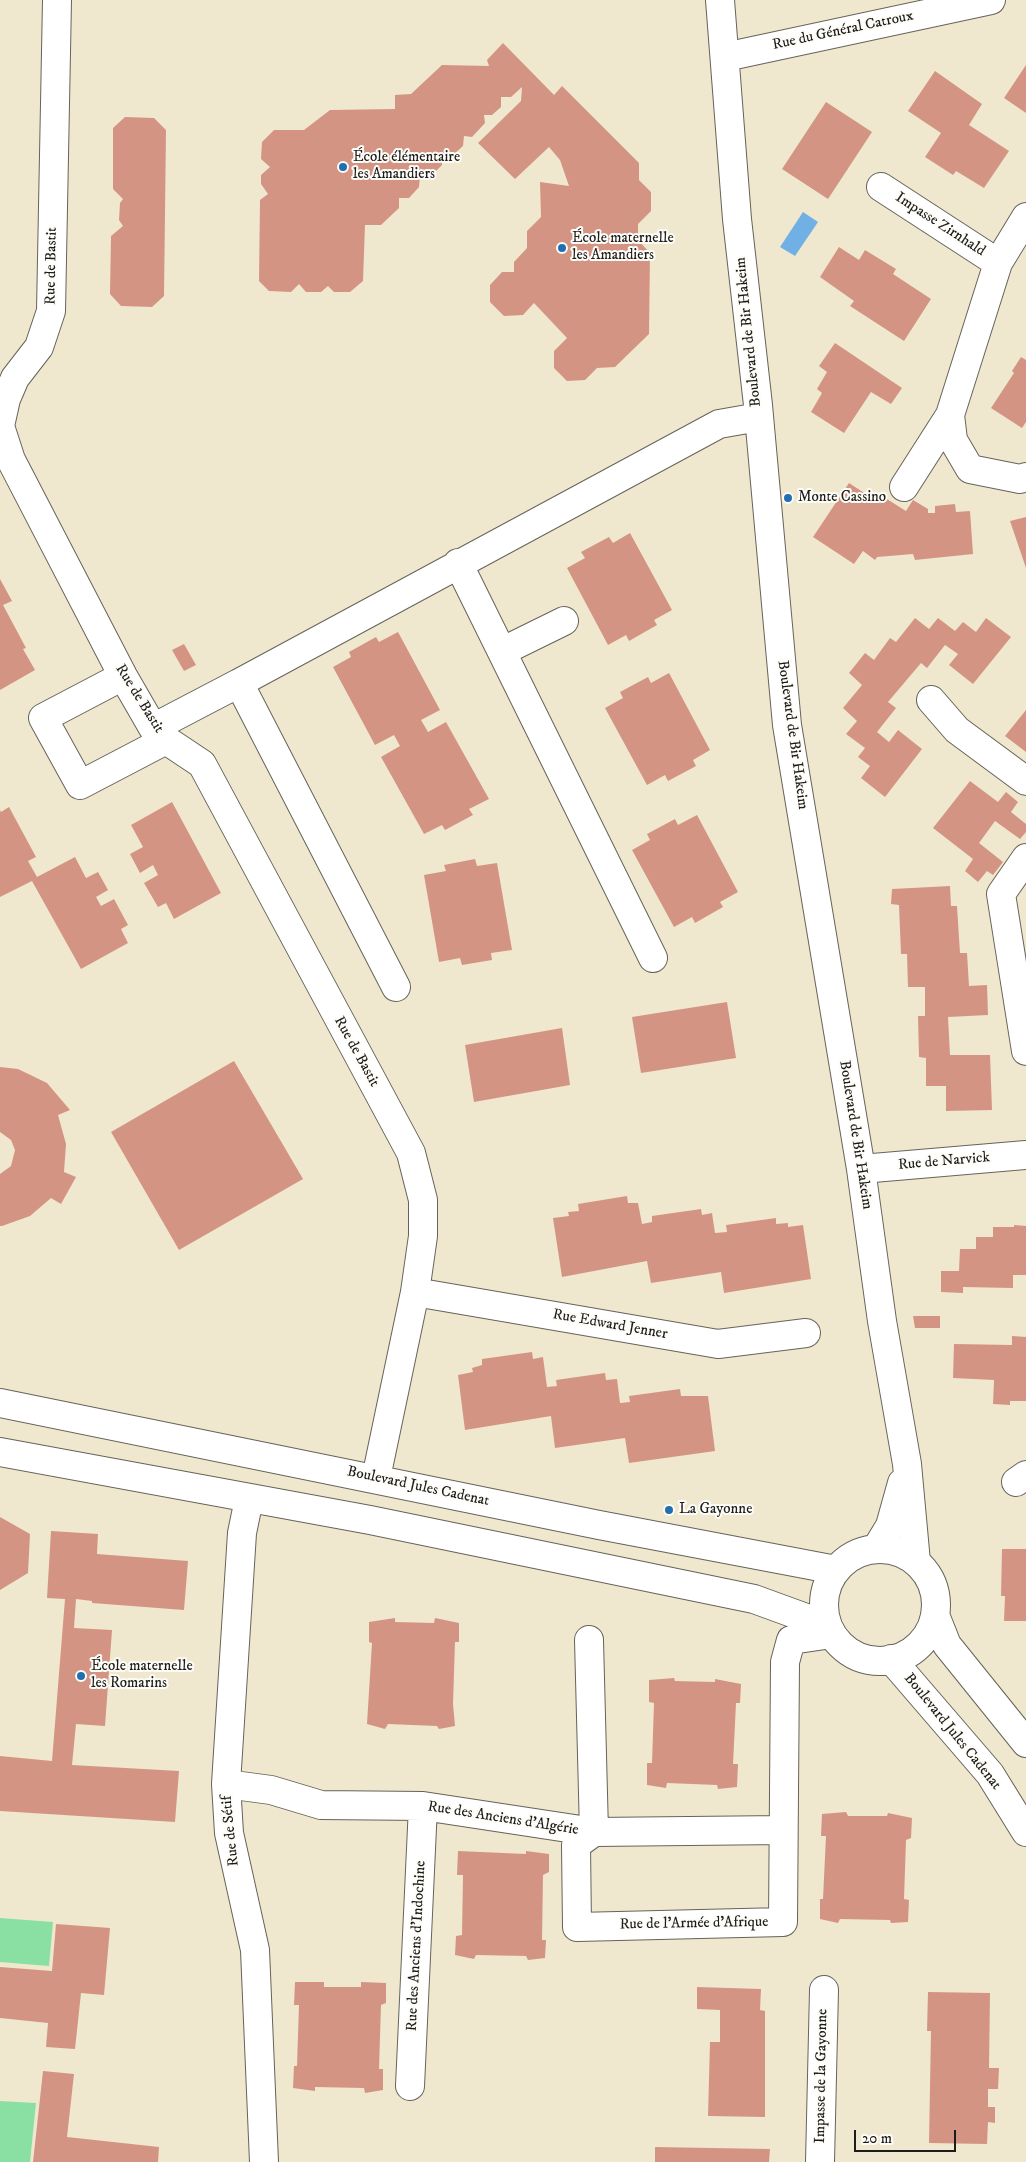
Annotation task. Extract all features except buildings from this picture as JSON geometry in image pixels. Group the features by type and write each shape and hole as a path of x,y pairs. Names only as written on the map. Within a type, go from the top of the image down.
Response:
{"street":[{"name":"Rue de Bastit","path":"57,0 51,311 39,347 15,378 6,399 0,426 11,460 123,676 160,734 202,764 411,1153 423,1200 423,1236 415,1292 376,1478"},
{"name":"Boulevard de Bir Hakeim","path":"720,0 737,219 759,418 788,725 861,1169 882,1321 908,1464 916,1562"},
{"name":"Rue du Général Catroux","path":"724,57 991,0"},
{"name":"Impasse Zirnhald","path":"881,187 998,263"},
{"path":"904,487 950,415 998,263 1026,217"},
{"path":"950,415 953,440 970,469 1020,479 1026,477"},
{"path":"123,676 43,718 80,785 239,683 458,563 719,424 759,418"},
{"path":"458,563 653,958"},
{"path":"503,651 564,621"},
{"path":"239,683 396,987"},
{"path":"931,700 957,730 1026,781"},
{"path":"1026,858 1001,894 1026,1051"},
{"name":"Rue de Narvick","path":"861,1169 1026,1155"},
{"name":"Rue Edward Jenner","path":"415,1292 718,1344 806,1333"},
{"name":"Boulevard Jules Cadenat","path":"0,1403 376,1478 599,1525 836,1570"},
{"path":"0,1452 370,1520 754,1599 830,1630 848,1650 869,1660 891,1659 906,1654 920,1644 927,1636 935,1615 936,1605 929,1577 916,1562 904,1554 876,1549 854,1555 836,1570 824,1597 824,1607 830,1630"},
{"name":"Boulevard de Bir Hakeim","path":"876,1549 890,1526 908,1464"},
{"name":"Rue de Sétif","path":"248,1499 242,1533 226,1784 229,1833 236,1873 255,1950 264,2162"},
{"path":"935,1615 947,1645 1026,1744"},
{"name":"Rue de l'Armée d'Afrique","path":"594,1832 576,1845 577,1927 783,1922 784,1662 791,1640 830,1630"},
{"path":"590,1640 594,1832"},
{"name":"Boulevard Jules Cadenat","path":"891,1659 990,1774 1026,1832"},
{"name":"Rue des Anciens d'Algérie","path":"226,1784 271,1790 321,1805 423,1806 594,1832 783,1830"},
{"name":"Rue des Anciens d'Indochine","path":"410,2086 423,1806"},
{"name":"Impasse de la Gayonne","path":"820,2162 824,1990"}],"green space":[{"path":"0,1918 53,1922 49,1966 0,1962"},
{"path":"0,2101 36,2103 30,2162 0,2162"}],"water":[{"path":"803,212 818,222 795,256 780,247"}],"place":[{"name":"École élémentaire les Amandiers","path":"343,167"},
{"name":"École maternelle les Amandiers","path":"562,248"},
{"name":"Monte Cassino","path":"788,498"},
{"name":"La Gayonne","path":"669,1510"},
{"name":"École maternelle les Romarins","path":"81,1676"}]}
